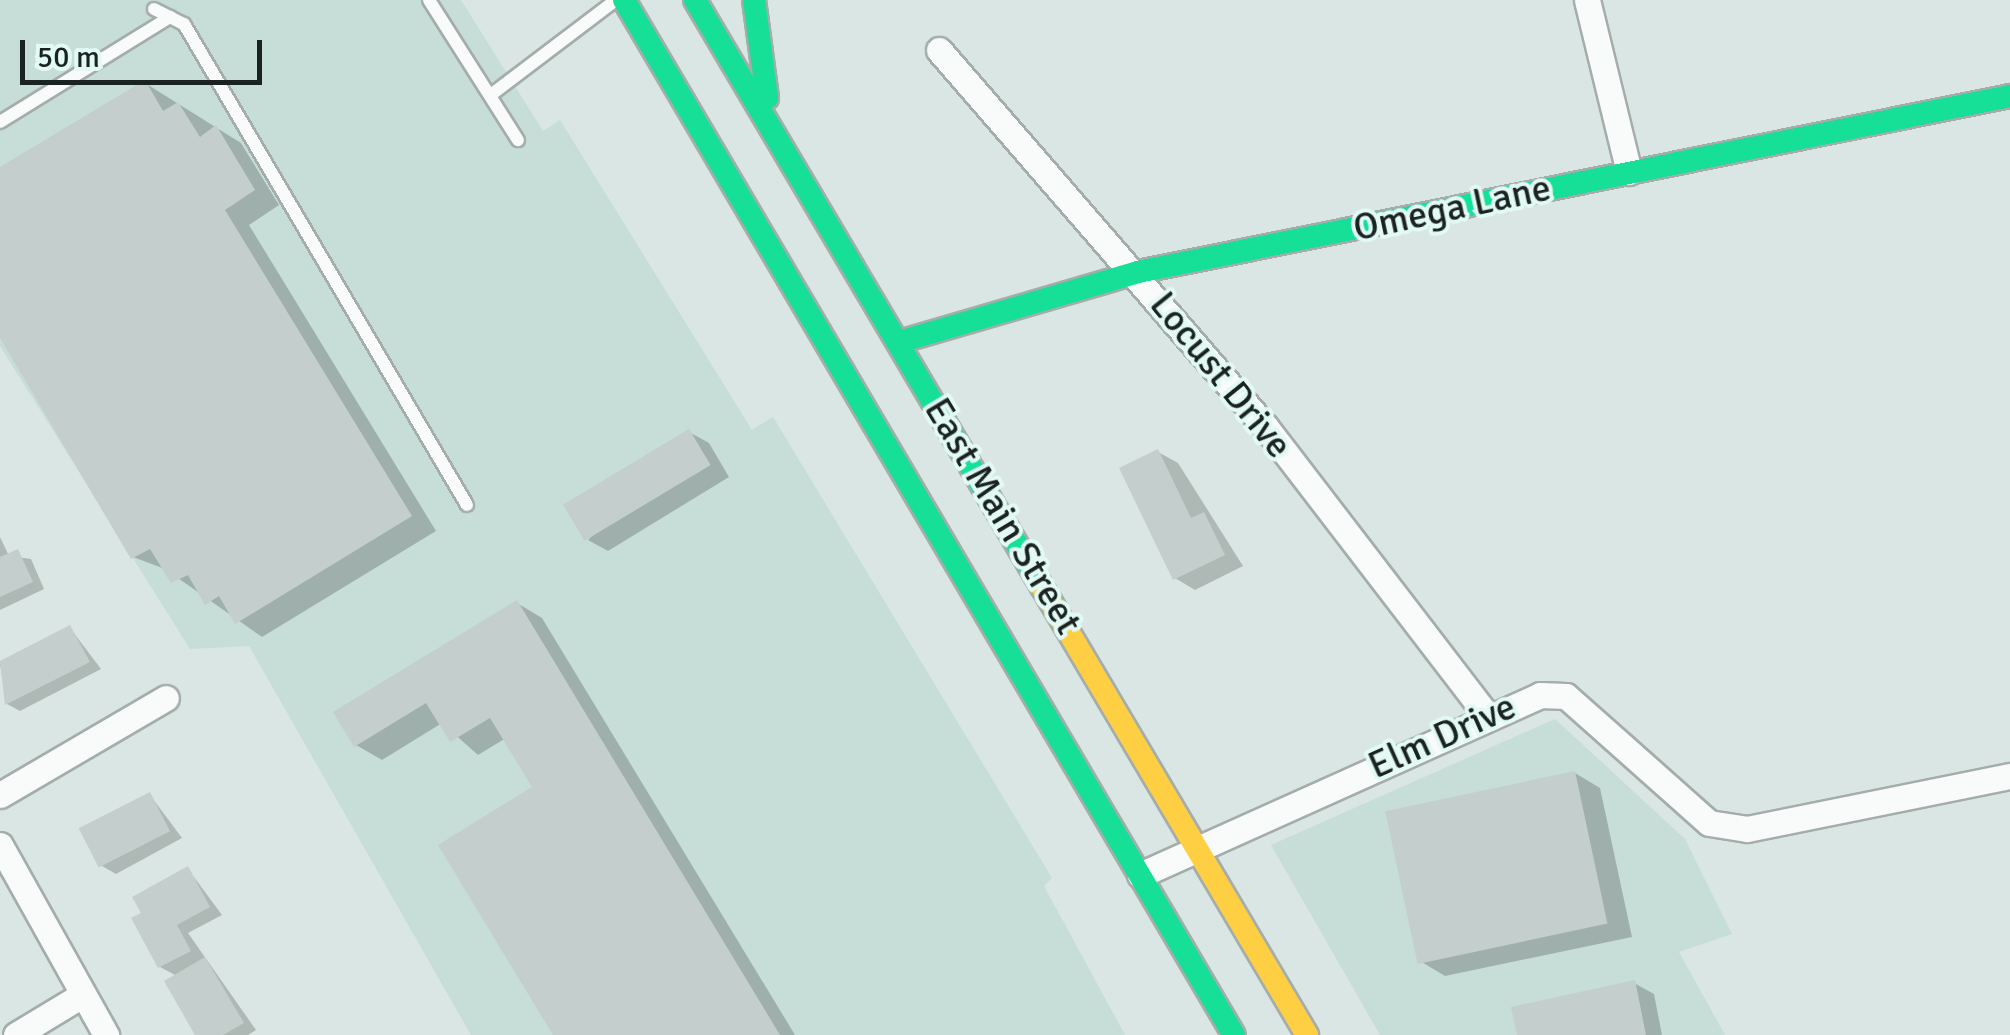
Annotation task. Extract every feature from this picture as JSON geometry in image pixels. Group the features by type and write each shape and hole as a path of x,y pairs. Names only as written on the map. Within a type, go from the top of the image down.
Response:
{"main road":[{"name":"East Main Street","path":"620,0 1234,1035"},
{"name":"East Main Street","path":"695,0 1307,1035"},
{"path":"754,0 775,132"},
{"name":"Omega Lane","path":"899,342 1138,272 2010,96"}],"street":[{"path":"1587,0 1629,172"},
{"name":"Locust Drive","path":"939,50 1138,272 1485,714"},
{"name":"Elm Drive","path":"1140,875 1485,714 1566,696 1684,809 1746,829 2010,776"},
{"path":"0,795 166,698"},
{"path":"0,845 106,1035"},
{"path":"16,1035 82,996"}],"lane":[{"path":"429,0 518,140"},
{"path":"492,94 620,0"},
{"path":"154,10 184,24 467,505"},
{"path":"0,122 170,17"}],"shaded area":[{"path":"0,0 461,0 543,131 560,120 752,430 773,417 1052,878 1044,886 1125,1035 471,1035 249,646 190,649 0,346"},
{"path":"1555,719 1685,839 1732,934 1679,952 1725,1035 1380,1035 1271,845"}],"building":[{"path":"145,80 163,111 178,102 200,137 216,125 255,190 225,210 412,516 235,624 219,596 205,605 188,575 171,583 150,549 131,559 0,338 0,167"},
{"path":"689,429 711,465 585,541 563,505"},
{"path":"1158,449 1191,518 1204,512 1225,555 1173,580 1119,468"},
{"path":"18,549 33,582 0,597 0,557"},
{"path":"517,600 780,1035 553,1035 438,845 532,787 490,718 450,742 426,703 354,747 333,712"},
{"path":"70,625 90,662 5,705 0,661"},
{"path":"1575,771 1607,924 1418,964 1385,811"},
{"path":"150,792 170,831 99,868 79,828"},
{"path":"188,866 210,907 177,925 191,951 158,968 131,918 141,913 132,897"},
{"path":"205,957 244,1023 223,1035 195,1035 164,981"},
{"path":"1635,980 1646,1035 1517,1035 1511,1007"}],"traffic: fast":[{"path":"624,0 1234,1035"},
{"path":"695,0 1042,587"},
{"path":"754,0 767,98"},
{"path":"899,342 1138,272 2010,96"}],"traffic: slow":[{"path":"1042,587 1307,1035"}]}
